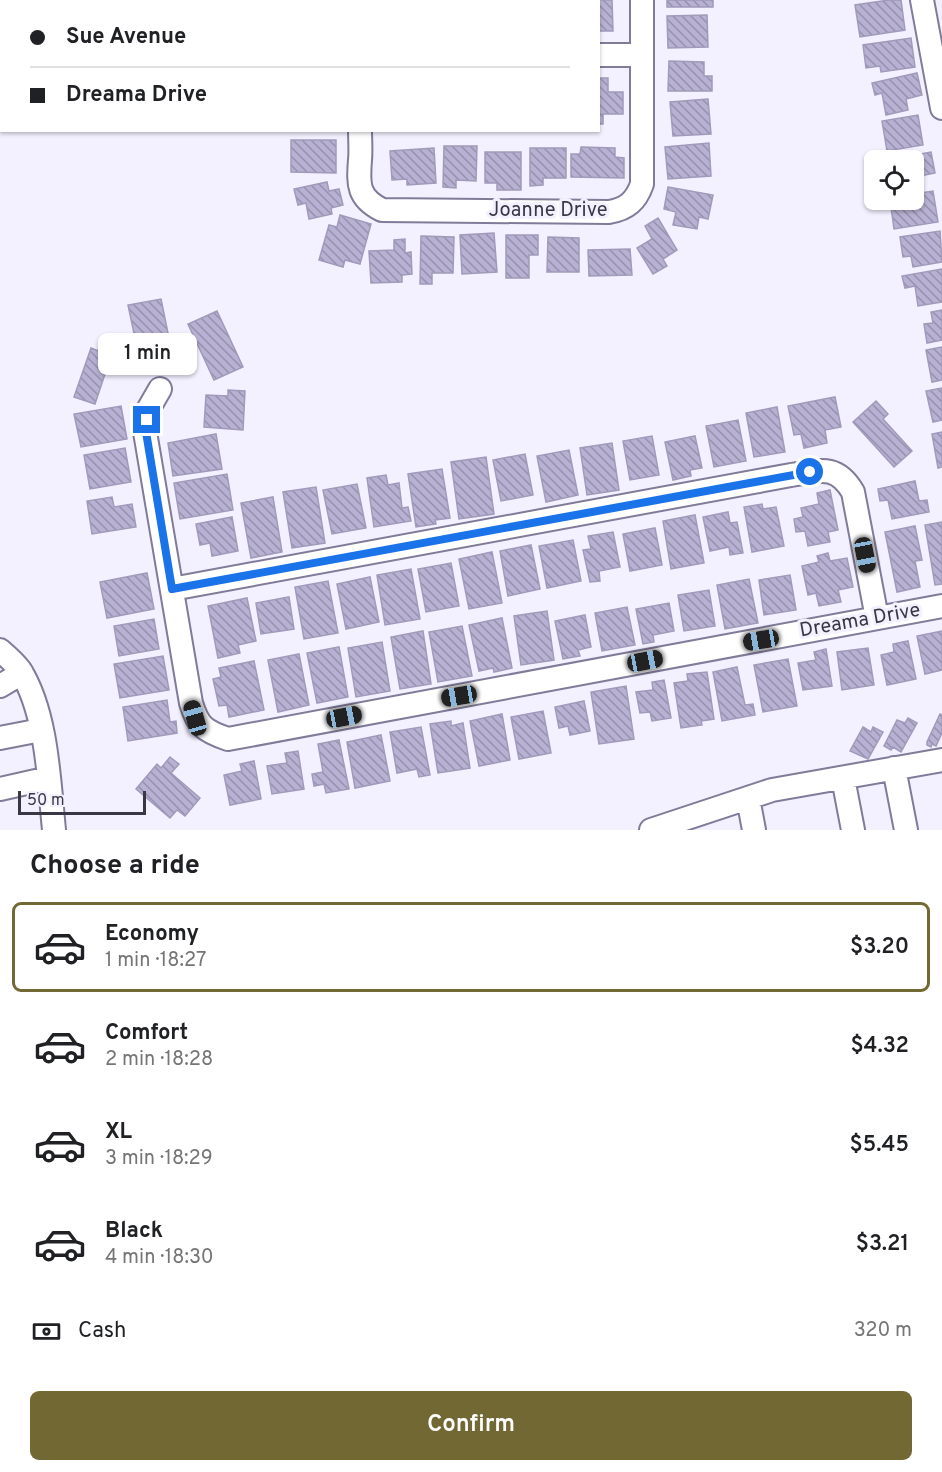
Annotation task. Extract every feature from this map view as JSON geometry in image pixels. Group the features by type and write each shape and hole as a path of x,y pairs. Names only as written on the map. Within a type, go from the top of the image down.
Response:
{"street":[{"name":"Joanne Drive","path":"360,132 358,177 361,189 369,202 382,210 609,212 620,210 638,195 642,184 642,0"},
{"path":"922,0 942,108"},
{"path":"600,55 642,55"},
{"name":"Dreama Drive","path":"160,388 149,408 146,432 191,703 195,718 210,733 228,739 942,606"},
{"path":"172,589 791,475 829,470 846,480 853,492 877,618"},
{"path":"0,650 19,668 34,698 49,778 53,830"},
{"path":"0,686 22,673"},
{"path":"0,738 41,730"},
{"path":"651,830 772,790 894,768 942,762"},
{"path":"894,768 906,830"},
{"path":"0,789 49,778"},
{"path":"843,778 853,830"},
{"path":"748,798 754,830"}],"building":[{"path":"600,0 612,0 613,31 600,31"},
{"path":"667,0 713,0 713,7 667,7"},
{"path":"901,0 905,30 860,37 855,5"},
{"path":"707,15 708,47 668,48 667,16"},
{"path":"911,38 915,67 881,72 880,66 866,68 863,45"},
{"path":"669,61 704,62 704,76 712,76 712,91 668,91"},
{"path":"917,73 922,95 906,99 908,110 886,115 882,93 875,95 872,83"},
{"path":"600,78 608,78 608,92 623,92 623,114 603,114 603,124 600,124"},
{"path":"708,99 711,134 673,136 670,102"},
{"path":"918,115 923,145 887,150 882,121"},
{"path":"291,140 336,140 336,173 291,172"},
{"path":"709,143 711,176 668,179 665,147"},
{"path":"444,146 477,146 476,181 456,180 456,188 443,187"},
{"path":"581,147 615,148 615,157 624,158 624,178 571,177 571,154 580,154"},
{"path":"434,148 436,183 407,185 407,179 392,180 390,151"},
{"path":"530,148 566,148 566,178 543,178 543,185 530,186"},
{"path":"485,152 521,152 521,190 497,190 497,183 485,183"},
{"path":"931,152 935,173 924,175 924,153"},
{"path":"327,182 329,191 339,189 343,205 331,208 332,214 309,219 306,203 298,205 294,189"},
{"path":"668,187 713,195 708,219 699,217 697,229 673,225 676,212 664,209"},
{"path":"933,191 938,222 894,229 891,210 924,210 924,192"},
{"path":"340,215 371,224 360,264 345,260 343,267 319,260 329,225 337,227"},
{"path":"658,218 677,250 663,259 667,266 653,274 637,248 652,239 645,226"},
{"path":"940,231 942,262 913,267 911,256 903,257 900,237"},
{"path":"494,233 497,272 462,274 460,235"},
{"path":"506,235 538,235 538,255 529,255 529,278 506,278"},
{"path":"421,236 454,237 453,273 432,273 432,284 420,284"},
{"path":"548,237 579,238 579,272 547,272"},
{"path":"405,239 405,253 411,252 412,274 402,275 402,282 371,283 369,251 394,250 394,240"},
{"path":"630,249 632,275 589,276 588,250"},
{"path":"942,269 942,302 918,306 915,286 905,288 902,276"},
{"path":"161,299 170,343 142,348 140,337 135,338 128,305"},
{"path":"942,310 942,340 927,343 924,324 933,323 931,312"},
{"path":"217,311 243,367 214,380 188,324"},
{"path":"942,347 942,380 932,382 926,350"},
{"path":"91,348 111,356 95,404 74,397"},
{"path":"942,388 942,420 933,422 926,391"},
{"path":"228,390 245,391 243,430 204,427 206,395 228,396"},
{"path":"835,397 841,427 825,430 827,443 804,448 801,434 794,435 788,406"},
{"path":"876,401 888,414 883,419 912,451 894,467 853,422"},
{"path":"121,406 127,439 81,447 74,414"},
{"path":"777,407 785,452 754,457 746,413"},
{"path":"738,420 746,461 714,467 706,426"},
{"path":"942,432 942,467 938,468 932,434"},
{"path":"216,434 222,469 173,476 168,443"},
{"path":"652,436 659,475 630,480 623,441"},
{"path":"695,436 702,468 690,470 691,476 673,480 665,442"},
{"path":"612,443 619,490 587,495 580,448"},
{"path":"125,448 131,482 90,489 84,455"},
{"path":"569,450 578,495 546,502 537,456"},
{"path":"525,454 533,495 501,501 493,460"},
{"path":"486,457 494,514 459,519 451,462"},
{"path":"442,469 450,518 435,520 436,524 416,527 408,474"},
{"path":"227,474 233,510 180,519 174,483"},
{"path":"386,475 388,485 399,483 402,508 408,507 411,521 374,527 367,478"},
{"path":"915,481 919,501 927,500 929,512 892,519 888,500 880,501 878,489"},
{"path":"357,484 366,528 332,534 323,490"},
{"path":"316,487 325,543 292,548 283,492"},
{"path":"830,490 838,530 828,532 830,542 808,546 805,531 796,532 794,519 803,517 801,508 819,504 817,493"},
{"path":"112,497 114,507 132,504 136,527 92,534 87,501"},
{"path":"273,497 282,552 251,558 241,503"},
{"path":"762,504 763,509 776,507 784,546 752,552 744,507"},
{"path":"728,512 730,523 737,522 743,553 730,555 729,547 710,551 703,517"},
{"path":"695,515 704,563 671,569 663,521"},
{"path":"232,517 238,551 212,556 210,543 200,545 196,524"},
{"path":"942,522 942,584 935,585 925,525"},
{"path":"915,526 922,560 915,561 920,587 897,592 885,532"},
{"path":"655,528 662,565 630,571 623,534"},
{"path":"613,532 620,567 599,571 600,581 590,582 583,550 591,549 588,536"},
{"path":"573,540 581,581 547,588 539,546"},
{"path":"531,545 540,589 508,596 500,551"},
{"path":"492,552 502,603 469,609 459,559"},
{"path":"828,553 830,561 847,558 853,587 838,590 841,602 819,606 816,593 808,595 802,566 819,562 817,556"},
{"path":"451,563 459,606 426,612 418,569"},
{"path":"411,569 420,619 385,625 377,575"},
{"path":"147,573 154,609 107,618 100,582"},
{"path":"790,575 796,610 764,615 759,580"},
{"path":"370,577 379,622 346,629 337,584"},
{"path":"749,579 758,623 725,629 717,585"},
{"path":"328,581 338,633 304,639 295,587"},
{"path":"709,590 715,626 684,631 678,595"},
{"path":"289,597 294,629 261,634 256,603"},
{"path":"247,598 256,641 238,645 240,653 218,658 208,606"},
{"path":"669,603 674,631 653,635 654,642 643,644 636,609"},
{"path":"627,607 635,645 602,651 595,613"},
{"path":"547,611 554,660 521,665 514,616"},
{"path":"585,615 591,647 578,650 580,656 563,659 555,621"},
{"path":"502,618 512,668 494,672 493,668 479,671 469,625"},
{"path":"154,619 159,649 119,656 114,626"},
{"path":"462,626 472,676 438,682 429,632"},
{"path":"423,631 431,684 400,689 391,637"},
{"path":"942,631 942,670 925,674 917,636"},
{"path":"908,641 916,679 887,685 881,655 894,652 893,644"},
{"path":"382,642 390,691 356,697 348,648"},
{"path":"339,647 348,697 317,703 307,653"},
{"path":"868,648 874,685 842,690 837,652"},
{"path":"826,649 832,686 803,690 798,663 816,660 814,652"},
{"path":"299,654 309,705 278,712 268,660"},
{"path":"163,656 169,690 120,698 114,664"},
{"path":"788,659 797,706 763,712 754,665"},
{"path":"254,661 264,710 229,717 227,705 219,706 213,679 221,677 219,668"},
{"path":"737,667 745,705 753,704 755,715 722,721 713,672"},
{"path":"707,672 714,719 701,721 702,725 681,728 674,683 688,681 687,674"},
{"path":"664,680 671,718 652,721 650,712 640,713 636,692 653,690 652,682"},
{"path":"626,686 634,739 599,744 591,692"},
{"path":"167,700 170,722 176,721 177,733 128,741 123,707"},
{"path":"584,701 590,731 570,735 568,726 559,728 555,707"},
{"path":"543,711 551,753 519,759 511,717"},
{"path":"502,714 510,760 479,766 470,721"},
{"path":"940,714 942,715 942,733 936,746 932,744 931,747 927,745 927,742"},
{"path":"908,718 917,723 901,752 893,747 891,750 884,746 897,720 905,723"},
{"path":"451,721 451,726 463,723 470,768 438,773 430,724"},
{"path":"421,727 430,775 419,777 417,769 397,773 390,732"},
{"path":"863,727 871,732 873,727 883,732 868,759 850,751"},
{"path":"381,735 390,781 355,788 347,742"},
{"path":"339,740 349,789 326,793 324,784 314,786 312,774 323,772 318,744"},
{"path":"298,751 304,789 272,794 267,766 287,763 285,753"},
{"path":"170,757 179,764 171,773 200,798 185,816 177,810 170,818 136,789 157,764 161,768"},
{"path":"254,761 261,799 230,805 224,775 242,771 240,764"}],"route":[{"path":"147,420 146,432 172,589 810,472"}]}
